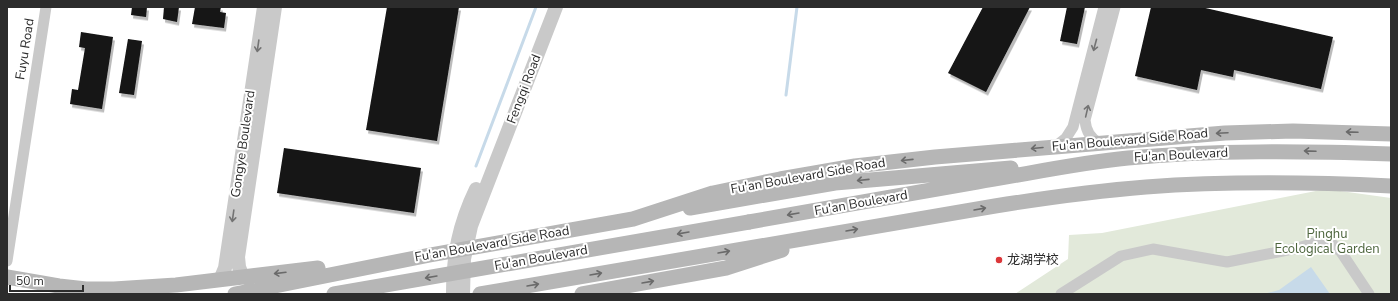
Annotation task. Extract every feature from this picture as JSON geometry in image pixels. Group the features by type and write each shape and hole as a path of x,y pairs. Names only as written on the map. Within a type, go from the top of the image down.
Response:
{"main road":[{"name":"Fu'an Boulevard Side Road","path":"235,294 430,255 633,219 714,192 818,172 927,158 1189,135 1261,131 1327,131 1391,134"},
{"name":"Fu'an Boulevard","path":"334,294 1032,173 1126,159 1176,155 1300,151 1391,154"},
{"path":"633,219 835,183 1126,159"},
{"name":"Fu'an Boulevard","path":"480,294 1032,200 1124,189 1186,184 1263,183 1332,183 1391,186"},
{"path":"582,294 726,268 820,236"},
{"path":"7,277 30,282 86,289 143,288 430,255"}],"street":[{"name":"Fuyu Road","path":"7,261 46,7"},
{"name":"Gongye Boulevard","path":"220,280 225,268 264,7"},
{"name":"Gongye Boulevard","path":"243,277 238,267 238,257 275,7"},
{"name":"Fengqi Road","path":"453,294 453,270 460,250 471,226 556,7"},
{"path":"1056,146 1066,138 1073,127 1104,7"},
{"path":"1100,143 1094,140 1087,132 1085,120 1115,7"},
{"path":"1061,294 1121,256 1153,249 1227,262 1298,248 1327,239 1341,252 1369,294"},
{"name":"Fengqi Road","path":"460,250 463,270 463,294"}],"green space":[{"name":"Pinghu Ecological Garden","path":"1326,189 1391,198 1391,294 1015,294 1068,259 1069,235 1102,233"}],"water":[{"path":"1311,267 1330,294 1264,294 1279,290"}],"building":[{"path":"132,7 147,7 146,17 131,15"},
{"path":"164,7 179,7 177,22 163,19"},
{"path":"195,7 221,7 220,12 226,13 224,28 192,24"},
{"path":"387,7 459,7 437,141 366,130"},
{"path":"983,7 1030,7 986,92 948,73"},
{"path":"1067,7 1085,7 1077,44 1060,41"},
{"path":"1151,7 1201,7 1333,37 1321,89 1234,70 1233,77 1201,70 1197,90 1135,76"},
{"path":"81,32 113,37 102,109 70,104 72,89 78,90 85,48 79,47"},
{"path":"128,39 142,41 134,95 119,93"},
{"path":"284,148 421,168 414,213 277,193"}],"waterway":[{"path":"476,166 536,7"},
{"path":"786,95 797,7"}],"place":[{"name":"龙湖学校","path":"999,260"}]}
